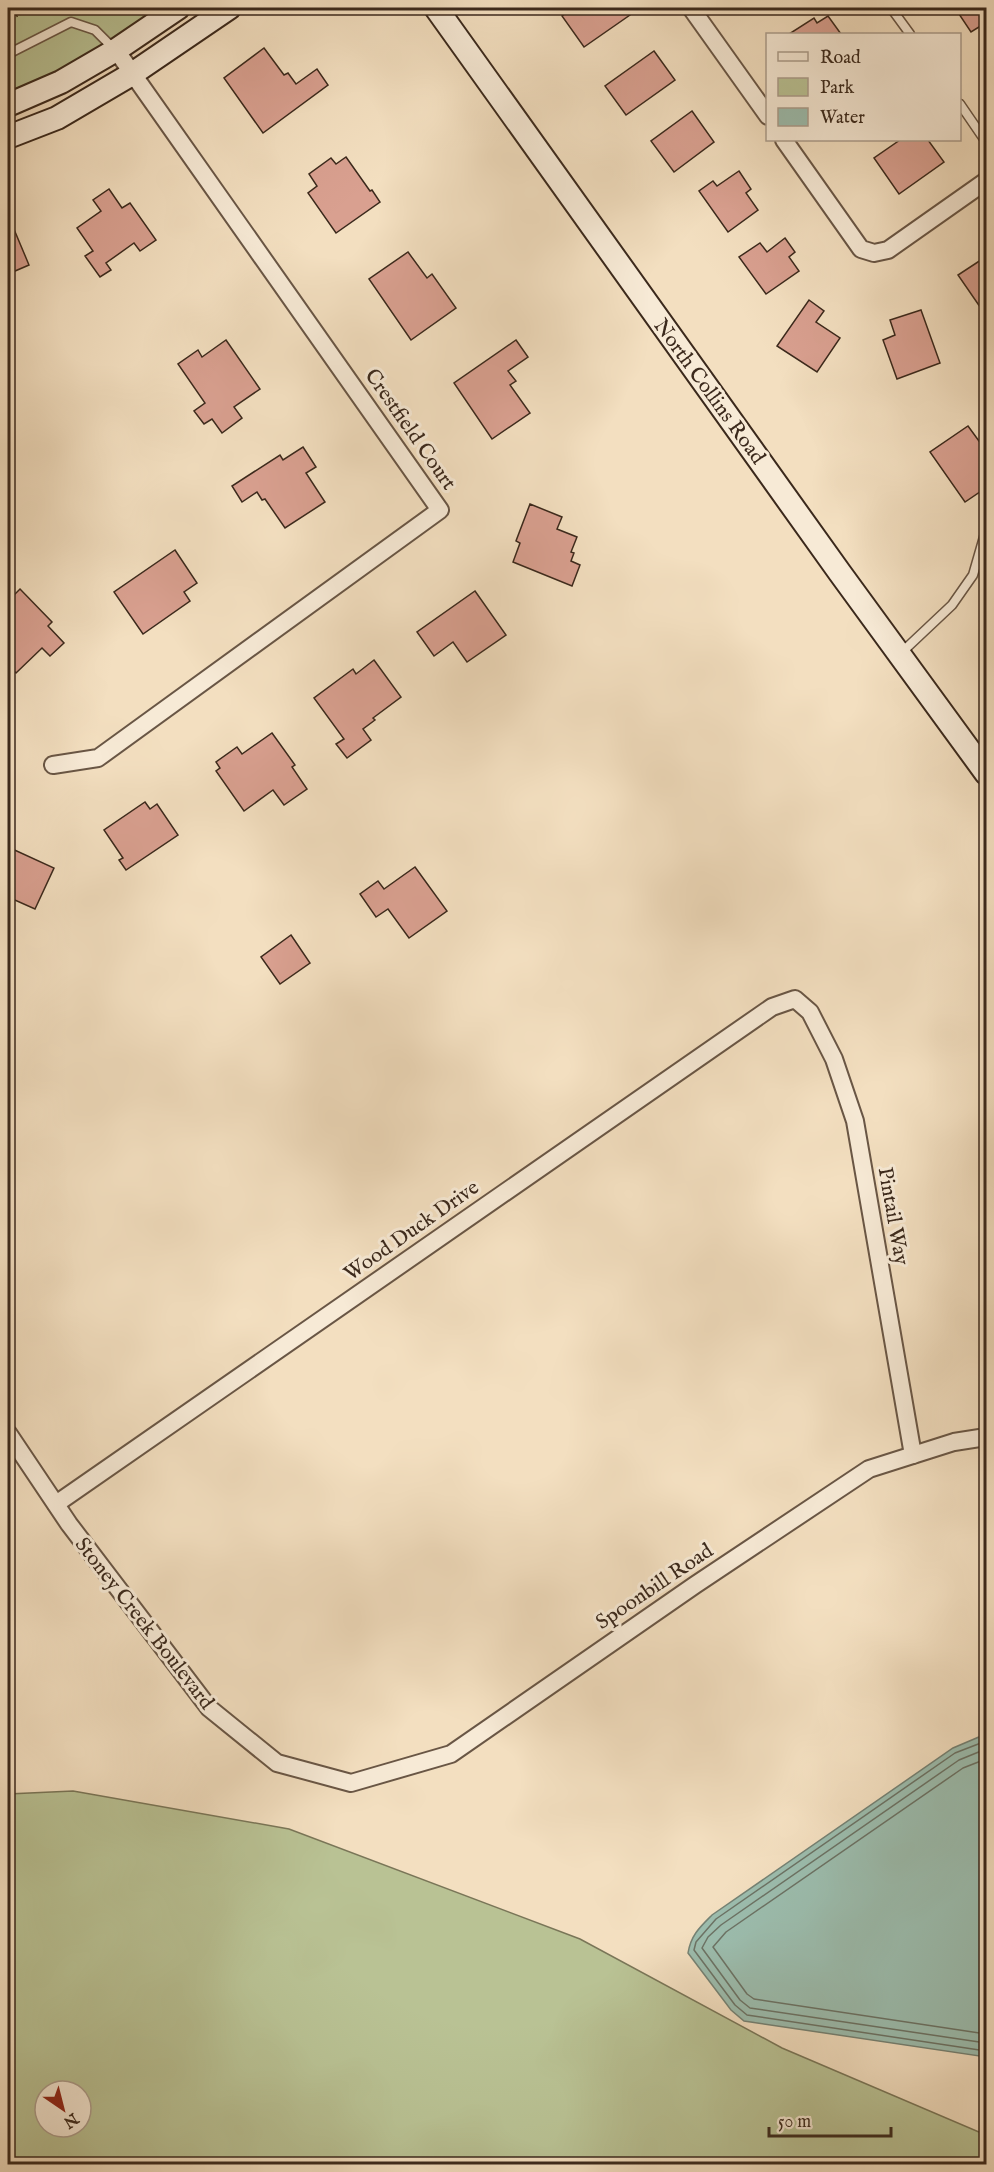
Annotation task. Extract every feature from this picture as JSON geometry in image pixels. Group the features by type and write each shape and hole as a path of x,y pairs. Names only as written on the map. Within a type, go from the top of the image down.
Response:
{"street":[{"path":"8,105 61,82 116,50 178,8"},
{"path":"8,137 57,117 132,74 229,8"},
{"name":"North Collins Road","path":"436,8 987,773"},
{"path":"692,8 766,113"},
{"name":"Crestfield Court","path":"53,765 98,758 440,510 116,50"},
{"path":"785,141 861,249 874,253 888,250 987,181"},
{"name":"Pintail Way","path":"795,999 810,1012 834,1059 855,1121 913,1455"},
{"name":"Wood Duck Drive","path":"56,1504 772,1007 795,999"},
{"name":"Stoney Creek Boulevard","path":"8,1433 56,1504 209,1708 277,1763 351,1783"},
{"name":"Spoonbill Road","path":"351,1783 451,1754 685,1591 868,1469 954,1442 987,1437"}],"lane":[{"path":"891,8 909,33"},
{"path":"8,54 71,22 95,30 116,50"},
{"path":"961,105 987,142"},
{"path":"900,654 952,605 973,575 987,530"}],"path":[{"path":"8,20 32,8"},
{"path":"106,8 120,8"}],"green space":[{"path":"8,8 160,8 79,60 8,99"},
{"path":"73,1791 289,1829 580,1939 782,2048 986,2135 986,2164 8,2164 8,1794"}],"water":[{"path":"986,1734 986,2057 744,2021 731,2010 688,1953 694,1936 704,1923 712,1915 953,1748"}],"building":[{"path":"573,8 640,8 584,47 562,16"},
{"path":"955,8 987,8 987,22 971,32"},
{"path":"828,16 840,33 791,33 814,18 817,23"},
{"path":"264,48 284,75 288,73 296,84 317,69 328,85 263,133 224,78"},
{"path":"654,51 675,80 626,115 605,86"},
{"path":"692,111 714,142 674,172 651,141"},
{"path":"899,141 929,141 944,162 899,194 874,158"},
{"path":"346,157 380,202 336,233 308,193 317,186 309,174 331,158 336,164"},
{"path":"739,171 751,189 746,193 758,210 728,232 699,191 713,181 717,186"},
{"path":"109,189 122,208 130,203 156,240 140,251 134,243 106,263 111,270 100,277 85,256 93,251 77,228 101,211 93,200"},
{"path":"8,215 29,265 8,274"},
{"path":"785,238 795,252 789,257 799,271 766,294 739,257 760,243 767,252"},
{"path":"408,252 427,278 432,274 456,308 411,340 369,279"},
{"path":"987,256 987,317 958,275"},
{"path":"809,300 824,311 816,322 840,338 817,372 777,346"},
{"path":"921,310 940,363 897,379 883,340 895,335 890,320"},
{"path":"226,340 260,389 234,407 242,418 222,433 212,419 204,424 194,411 205,403 178,364 198,350 202,357"},
{"path":"516,340 528,357 508,371 516,381 510,385 530,413 492,439 454,383"},
{"path":"968,426 987,452 987,487 965,502 930,452"},
{"path":"303,447 316,467 306,473 325,502 285,528 265,499 262,500 257,492 242,502 232,486 280,455 283,460"},
{"path":"530,504 562,517 557,529 577,537 571,552 574,553 571,561 580,565 572,586 513,562 520,543 516,541"},
{"path":"175,550 197,583 184,592 190,601 143,634 114,592"},
{"path":"20,589 52,622 48,626 64,643 50,656 42,648 16,673 8,665 8,601"},
{"path":"475,591 506,635 467,662 453,642 434,656 417,632"},
{"path":"374,660 401,697 373,718 375,720 363,729 371,740 347,758 336,744 344,739 314,698 353,669 356,674"},
{"path":"272,733 295,765 292,767 307,789 284,805 273,790 244,811 216,771 220,768 216,762 237,747 242,754"},
{"path":"145,802 150,809 157,804 178,835 126,870 119,860 123,858 104,830"},
{"path":"8,847 54,868 35,909 8,897"},
{"path":"415,867 447,911 409,938 388,909 376,917 360,894 378,881 384,889"},
{"path":"291,935 310,963 280,984 261,957"}]}
